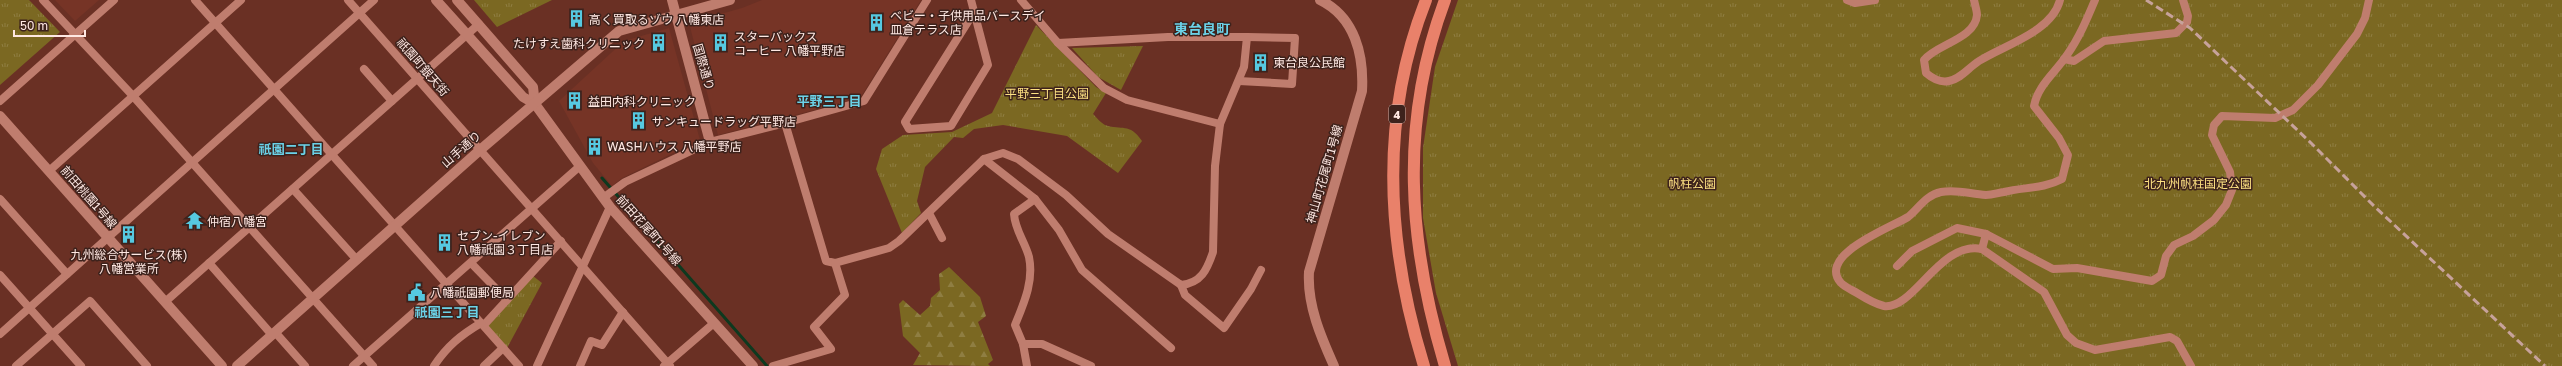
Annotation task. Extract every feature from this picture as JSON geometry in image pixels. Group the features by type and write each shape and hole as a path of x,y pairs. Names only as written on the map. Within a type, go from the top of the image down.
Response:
{"highway":[{"name":"4","path":"1424,366 1405,298 1395,232 1392,162 1394,131 1405,68 1426,0"},
{"name":"4","path":"1445,0 1431,42 1418,104 1413,162 1415,229 1425,291 1445,366"}],"street":[{"path":"43,0 133,96 373,366"},
{"path":"0,101 114,0"},
{"path":"196,0 519,366"},
{"path":"49,171 241,0"},
{"name":"祇園町銀天街","path":"348,0 533,208 667,365"},
{"path":"0,334 374,0"},
{"name":"前田花尾町1号線","path":"436,0 523,97 535,104 580,166 610,193 610,207 753,366"},
{"name":"前田花尾町1号線","path":"458,0 533,87 535,104"},
{"name":"国際通り","path":"672,0 710,142"},
{"name":"山手通り","path":"237,366 480,150 619,31 730,0"},
{"path":"610,193 624,182 710,142 864,101 927,0"},
{"path":"971,0 988,65 950,126 910,129 905,122 974,12"},
{"path":"1021,0 1058,43 1104,88 1128,100 1220,124"},
{"name":"神山町花尾町1号線","path":"1320,0 1334,8 1344,19 1360,51 1363,70 1362,91 1309,272 1308,291 1314,315 1334,366"},
{"path":"1847,0 1855,3 1875,0"},
{"path":"1974,0 1977,14 1974,23 1968,31 1924,60 1926,74 1935,80 1948,82 1962,75 1978,62 2021,41 2056,12 2060,0"},
{"path":"2095,0 2082,31 2064,59 2036,92 2034,106 2059,138 2068,155 2062,179 2050,186 1995,195 1957,190 1940,192 1928,198 1908,216 1855,245 1843,258 1837,269 1837,276 1842,284 1865,298 1884,306 1894,305 1919,285 1940,264 1960,252 1975,248 1982,249 2044,292 2067,335 2076,343 2095,350 2170,337 2177,341 2191,366"},
{"path":"2064,59 2074,62 2104,41 2176,33 2187,22 2188,16 2183,0"},
{"path":"1897,266 1912,251 1957,228 1986,234 2053,269 2077,268 2152,281 2161,275 2166,256 2174,245 2192,236 2214,220 2226,205 2232,190 2230,172 2212,135 2214,125 2222,116 2275,118 2293,110 2318,84 2356,34 2365,18 2369,0"},
{"path":"165,302 479,24"},
{"path":"1058,43 1168,37 1295,38 1292,84 1239,81"},
{"path":"1181,285 1192,284 1201,277 1209,265 1213,252 1215,166 1220,124 1244,67 1247,37"},
{"path":"364,69 392,101"},
{"name":"前田桃園1号線","path":"2,121 49,171 222,366"},
{"path":"785,123 826,261 835,264 889,248 929,213 984,159 1003,154 1018,159 1066,195 1108,234 1181,285 1185,295 1224,328 1251,289 1261,270"},
{"path":"984,159 1035,200 1059,230 1082,270 1171,348"},
{"path":"353,366 580,166"},
{"path":"293,189 357,260"},
{"path":"0,199 67,274"},
{"path":"1027,366 1023,344 1015,325 1027,296 1030,274 1028,256 1015,227 1014,214 1035,200"},
{"path":"537,366 610,207"},
{"path":"929,213 942,238"},
{"path":"1982,249 1986,234"},
{"path":"434,366 450,344 461,334 483,324 561,241"},
{"path":"209,263 305,366"},
{"path":"471,263 507,300"},
{"path":"773,366 831,349 814,327 845,295 835,264"},
{"path":"0,275 81,366"},
{"path":"16,366 90,300 147,366"},
{"path":"580,366 591,341 602,345 623,312"},
{"path":"667,365 714,323"},
{"path":"1023,344 1042,344 1091,366"},
{"path":"484,366 503,348"}],"shaded area":[{"path":"55,0 99,0 75,21"},
{"path":"762,0 921,0 860,98 718,135 689,23 742,8"},
{"path":"669,28 700,140 622,178 612,186 593,163 559,101 624,41"}],"green space":[{"path":"0,0 29,0 60,32 0,85"},
{"path":"474,0 552,0 497,27"},
{"name":"北九州帆柱国定公園","path":"1458,0 2562,0 2562,366 1458,366 1436,293 1423,218 1423,148 1435,67"},
{"name":"平野三丁目公園","path":"1036,25 1096,87 1106,93 1093,114 1105,125 1125,128 1133,131 1142,141 1118,173 1067,136 1003,125 974,129 963,138 954,137 925,167 917,201 921,213 902,233 876,169 882,149 903,135 952,132 992,113"},
{"path":"1143,46 1121,90 1098,77 1072,48"},
{"path":"949,267 980,297 986,316 978,322 993,360 988,364 990,366 913,365 920,353 903,336 899,304 903,300 920,315 930,306 931,298 940,290 939,274"},
{"path":"533,276 542,283 507,348 488,326"}],"waterway":[{"path":"602,178 767,366"}],"railway":[{"path":"2146,0 2190,28 2311,143 2374,206 2545,366"}],"place":[{"name":"高く買取るゾウ 八幡東店","path":"576,19"},
{"name":"ベビー・子供用品バースデイ 皿倉テラス店","path":"877,22"},
{"name":"たけすえ歯科クリニック","path":"658,43"},
{"name":"スターバックス コーヒー 八幡平野店","path":"721,43"},
{"name":"東台良公民館","path":"1260,62"},
{"name":"益田内科クリニック","path":"575,101"},
{"name":"サンキュードラッグ平野店","path":"639,121"},
{"name":"WASHハウス 八幡平野店","path":"594,146"},
{"name":"仲宿八幡宮","path":"194,221"},
{"name":"九州総合サービス(株) 八幡営業所","path":"129,235"},
{"name":"セブン-イレブン 八幡祇園３丁目店","path":"444,242"},
{"name":"八幡祇園郵便局","path":"417,292"}],"district":[{"name":"東台良町","path":"1202,28"},
{"name":"平野三丁目","path":"829,101"},
{"name":"祇園二丁目","path":"291,149"},
{"name":"祇園三丁目","path":"447,312"}],"park label":[{"name":"帆柱公園","path":"1692,183"}]}
